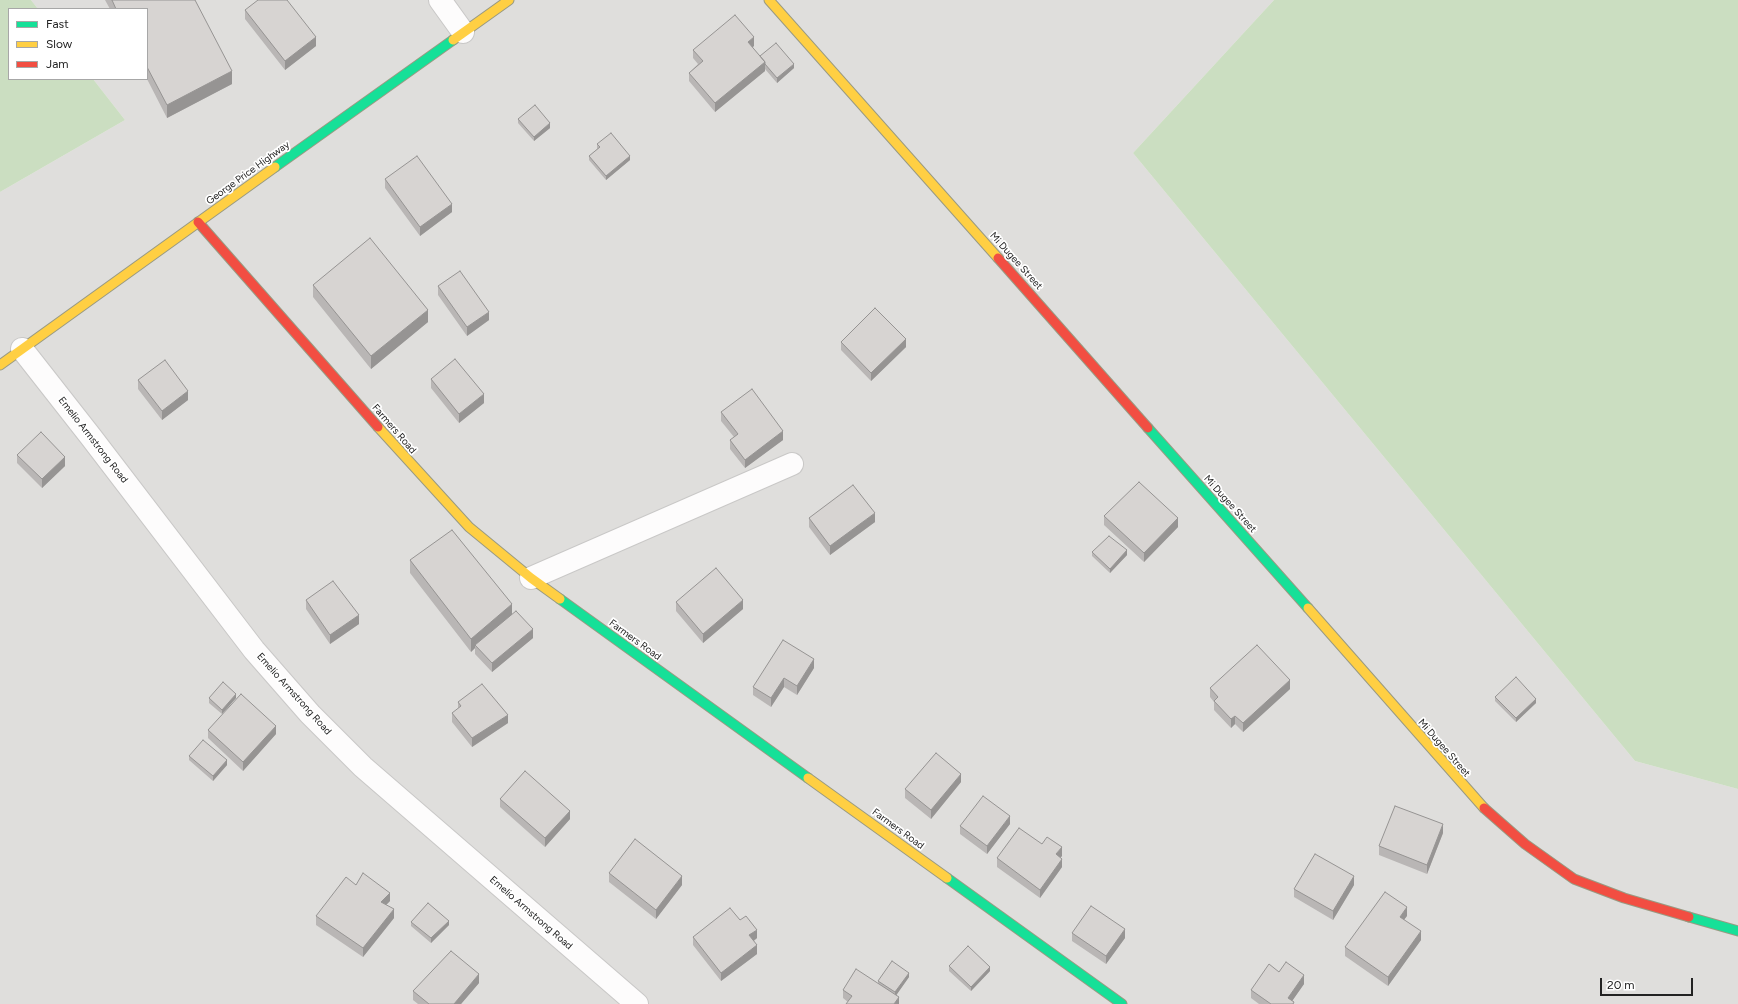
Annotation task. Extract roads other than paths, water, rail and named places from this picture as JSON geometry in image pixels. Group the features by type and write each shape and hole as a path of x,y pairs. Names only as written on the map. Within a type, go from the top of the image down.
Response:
{"main road":[{"name":"George Price Highway","path":"0,365 509,0"},
{"name":"Mi Dugee Street","path":"769,0 1277,573 1476,801 1525,844 1574,879 1624,898 1738,931"},
{"name":"Farmers Road","path":"198,222 415,469 469,526 531,578 1122,1004"}],"street":[{"path":"440,0 464,32"},
{"name":"Emelio Armstrong Road","path":"22,349 92,437 254,650 310,714 363,767 637,1004"},
{"path":"531,578 792,464"}]}
